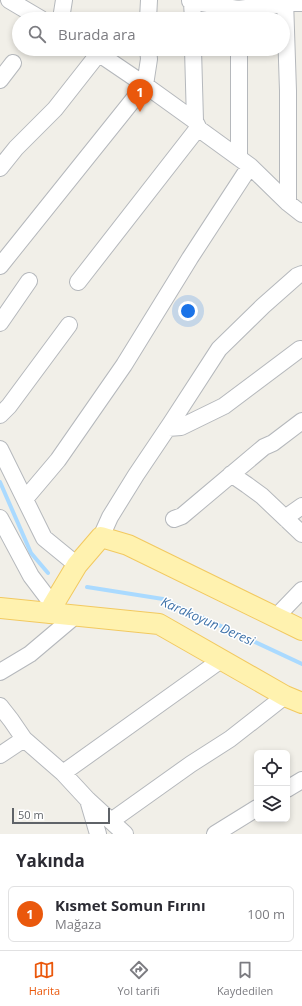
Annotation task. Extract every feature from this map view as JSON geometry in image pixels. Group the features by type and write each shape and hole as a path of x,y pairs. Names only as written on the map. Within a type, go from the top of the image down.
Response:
{"main road":[{"path":"51,609 77,565 101,537 128,545 302,630"},
{"path":"0,608 51,609 75,616 158,624 294,699"}],"street":[{"path":"10,0 30,12"},
{"path":"62,12 64,0"},
{"path":"148,12 149,0"},
{"path":"190,0 238,9 285,2 302,3"},
{"path":"190,0 192,3 192,12"},
{"path":"285,2 285,12"},
{"path":"0,168 16,148 55,109 92,56"},
{"path":"102,56 145,85 196,124 244,162 302,214"},
{"path":"0,266 145,85 149,56"},
{"path":"78,282 196,124 193,56"},
{"path":"25,499 58,460 119,371 190,258 244,162 239,56"},
{"path":"287,56 288,203"},
{"path":"0,80 13,63"},
{"path":"101,537 110,517 136,475 219,349 263,306 297,276 302,274"},
{"path":"0,323 29,281"},
{"path":"0,415 9,406 69,325"},
{"path":"168,428 181,427 224,406 300,349"},
{"path":"174,519 182,516 264,447 273,443 302,421"},
{"path":"0,449 44,538 77,565"},
{"path":"231,474 262,496 302,534"},
{"path":"285,518 302,506"},
{"path":"0,518 30,576 51,609"},
{"path":"276,617 302,590"},
{"path":"0,672 30,654 75,616"},
{"path":"63,773 221,660"},
{"path":"111,821 191,764 294,699"},
{"path":"0,706 24,739 63,773 88,800 125,834"},
{"path":"0,754 24,739"},
{"path":"290,787 302,780"},
{"path":"88,800 98,834"},
{"path":"215,834 254,810"}],"waterway":[{"name":"Karakoyun Deresi","path":"0,482 31,553 48,573"},
{"name":"Karakoyun Deresi","path":"87,587 163,599 302,664"}],"place":[{"name":"Kısmet Somun Fırını","path":"140,112"}]}
